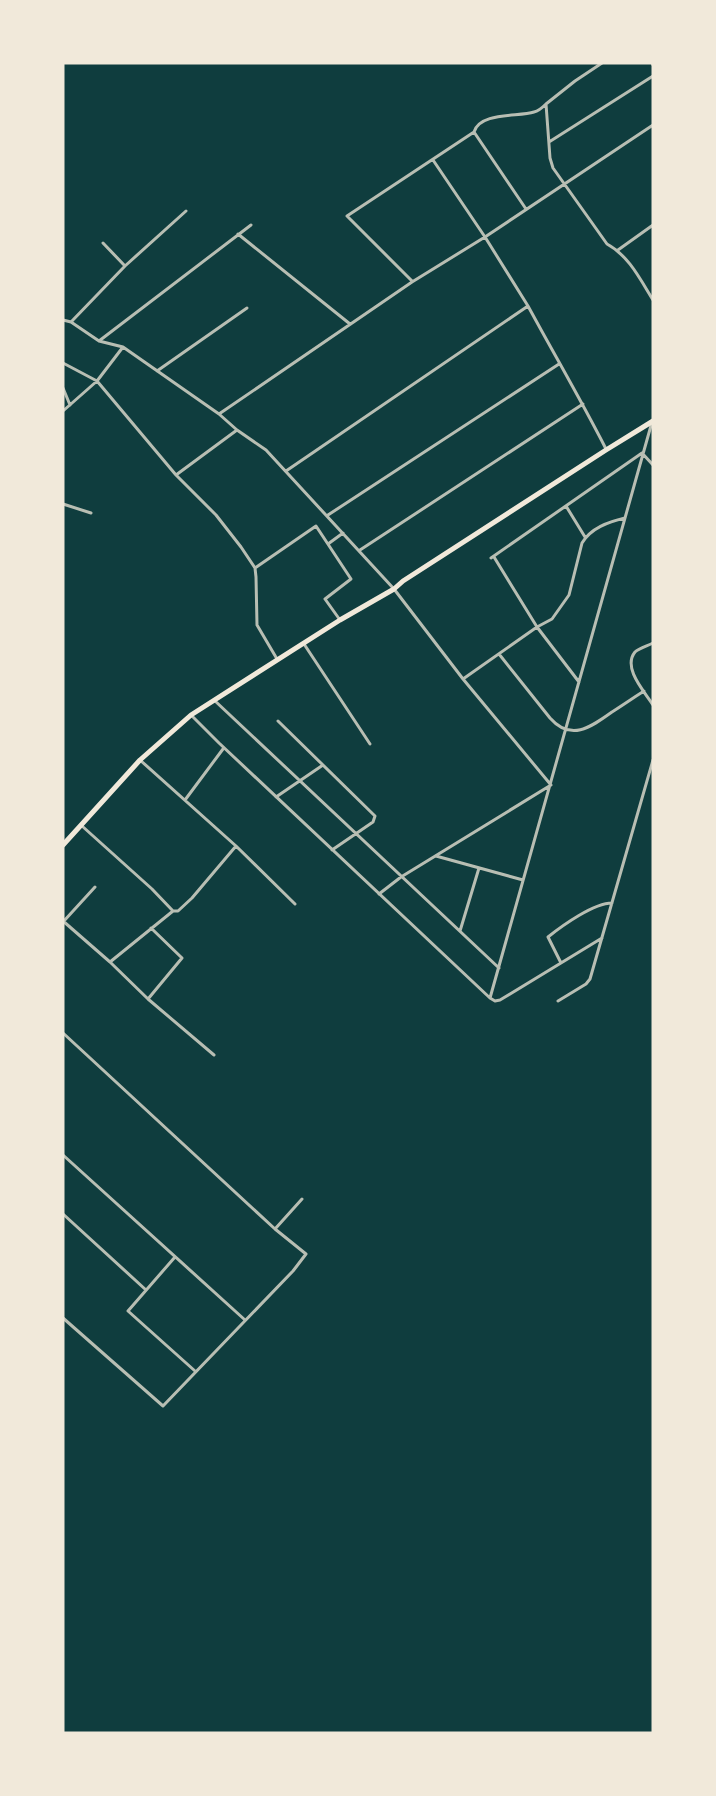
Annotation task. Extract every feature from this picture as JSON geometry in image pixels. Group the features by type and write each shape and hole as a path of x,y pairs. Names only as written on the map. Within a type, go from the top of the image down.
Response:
{"main road":[{"path":"63,845 140,760 191,715 277,659 394,589 403,581 652,422"}],"street":[{"path":"412,282 347,216 474,132 480,123 498,117 534,112 602,63"},
{"path":"549,142 653,76"},
{"path":"546,104 550,158 554,168 607,244 625,256 653,300"},
{"path":"219,414 412,282 485,237 652,127"},
{"path":"474,132 526,209"},
{"path":"433,160 528,306 606,450"},
{"path":"71,322 125,266 186,211"},
{"path":"99,341 251,225"},
{"path":"618,250 653,225"},
{"path":"238,234 350,324"},
{"path":"103,243 125,266"},
{"path":"286,471 528,306"},
{"path":"157,371 247,308"},
{"path":"63,320 71,322 99,341 123,347 266,450 394,589 463,679 551,785"},
{"path":"63,411 97,381 123,347"},
{"path":"63,363 97,381 176,475 216,515 255,568 257,625 277,659"},
{"path":"328,515 559,364"},
{"path":"63,388 70,405"},
{"path":"360,550 583,404"},
{"path":"490,998 652,422"},
{"path":"176,475 237,430"},
{"path":"642,453 653,465"},
{"path":"579,682 537,627 492,558 642,453"},
{"path":"63,504 92,513"},
{"path":"566,506 585,537"},
{"path":"463,679 552,619 569,595 585,537 601,526 625,518"},
{"path":"255,568 316,526 351,579 325,599 340,620"},
{"path":"327,544 344,533"},
{"path":"303,643 370,744"},
{"path":"653,644 637,650 631,662 632,671 653,705"},
{"path":"499,654 556,725 566,730 582,730 593,725 644,691"},
{"path":"214,700 499,968"},
{"path":"191,715 495,1001 602,938"},
{"path":"278,721 375,816 373,822 332,850"},
{"path":"185,800 224,748"},
{"path":"140,760 236,846 295,904"},
{"path":"558,1001 591,979 653,760"},
{"path":"276,797 323,765"},
{"path":"379,894 401,877 551,785"},
{"path":"81,825 152,889 172,911"},
{"path":"110,962 172,911 178,911 236,846"},
{"path":"436,856 523,880"},
{"path":"460,932 479,868"},
{"path":"95,887 63,921 148,999 214,1055"},
{"path":"561,963 548,937 559,928 603,903 612,903"},
{"path":"148,999 182,958 151,928"},
{"path":"63,1033 275,1229 306,1254 293,1271 163,1406 63,1318"},
{"path":"63,1155 245,1320"},
{"path":"275,1229 302,1199"},
{"path":"63,1214 146,1290"},
{"path":"175,1257 128,1311 195,1371"}]}
